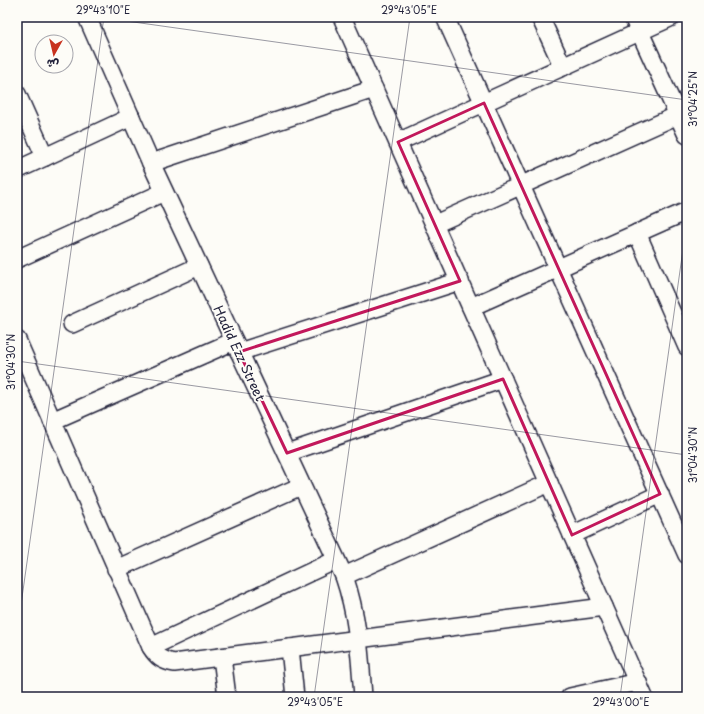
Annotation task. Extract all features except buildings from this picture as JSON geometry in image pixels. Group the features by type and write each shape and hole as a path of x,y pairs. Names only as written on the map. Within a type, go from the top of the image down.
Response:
{"street":[{"name":"Hadid Ezz Street","path":"87,17 164,192 344,576 350,595 359,639 363,697"},
{"path":"342,17 641,690 577,696"},
{"path":"446,17 687,556"},
{"path":"540,17 562,67"},
{"path":"398,142 562,67 637,24 672,17"},
{"path":"637,24 682,113 687,135"},
{"path":"151,163 374,89"},
{"path":"17,94 45,157"},
{"path":"434,224 682,113"},
{"path":"17,170 131,117"},
{"path":"17,259 164,192"},
{"path":"471,307 687,211"},
{"path":"637,233 687,347"},
{"path":"72,324 199,266"},
{"path":"52,421 236,346 460,281"},
{"path":"17,340 151,647 156,656 165,661 174,664 604,607"},
{"path":"287,454 503,379"},
{"path":"344,576 549,483"},
{"path":"116,569 301,486"},
{"path":"572,535 660,494"},
{"path":"151,647 336,560"},
{"path":"290,648 295,697"},
{"path":"222,657 227,697"}],"highlighted area":[{"path":"484,103 660,494 572,535 503,379 287,453 239,352 460,281 398,142"}]}
